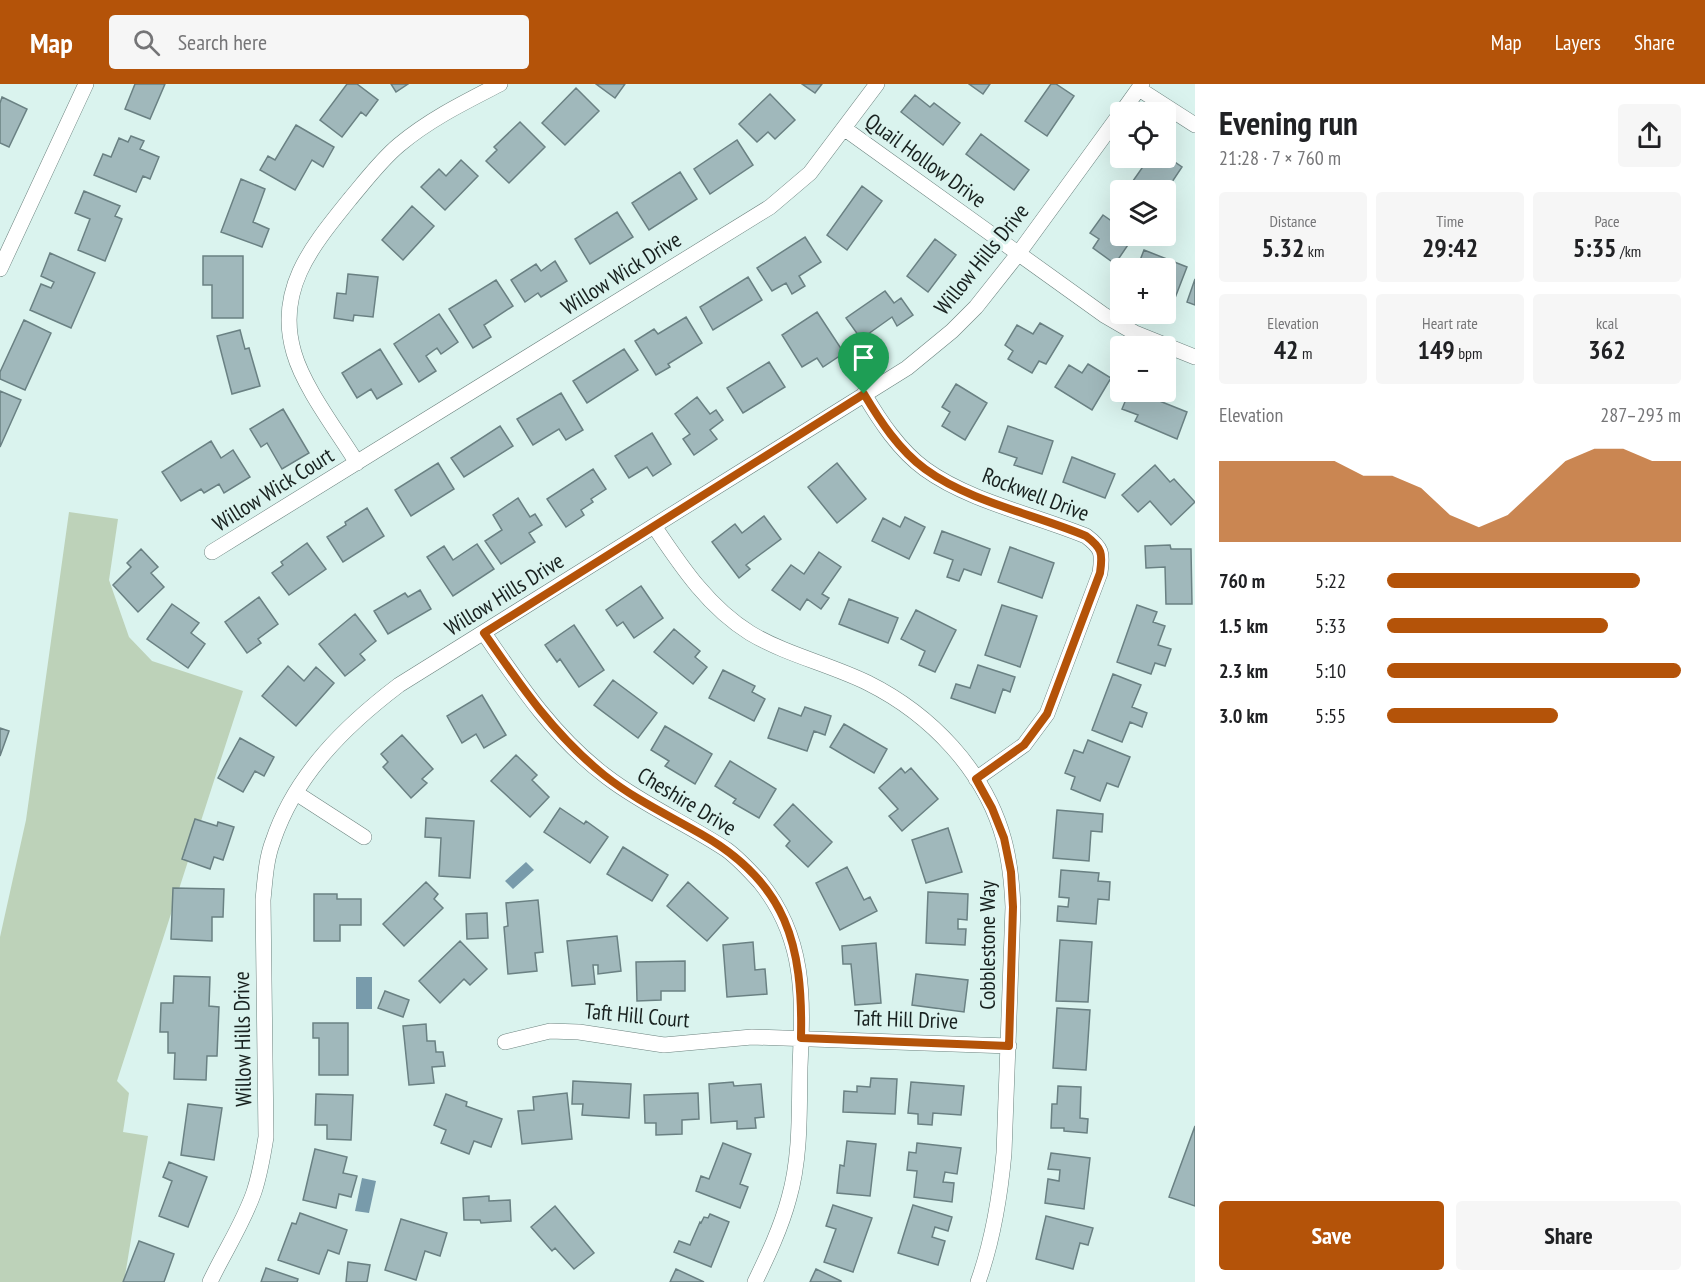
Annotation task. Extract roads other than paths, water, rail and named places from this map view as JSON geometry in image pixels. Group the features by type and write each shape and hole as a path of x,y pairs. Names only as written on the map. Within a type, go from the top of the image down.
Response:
{"street":[{"path":"0,269 86,84"},
{"path":"357,464 306,381 294,353 289,322 296,280 306,257 320,236 375,168 399,145 444,113 500,84"},
{"name":"Willow Wick Drive","path":"357,464 770,207 810,173 877,84"},
{"path":"1140,86 1195,126"},
{"name":"Willow Hills Drive","path":"1129,102 1140,86"},
{"name":"Willow Hills Drive","path":"210,1282 254,1193 262,1165 266,1137 262,900 272,842 282,816 314,764 367,709 399,685 907,368 952,331 976,307 1018,254 1110,128"},
{"name":"Quail Hollow Drive","path":"845,129 1104,315 1135,333 1195,357"},
{"name":"Rockwell Drive","path":"864,394 877,417 900,446 923,468 956,487 1086,536 1097,544 1103,556 1100,573 1047,714 1024,745 976,779"},
{"name":"Willow Wick Court","path":"212,552 357,464"},
{"name":"Cobblestone Way","path":"654,526 684,571 703,594 724,614 749,632 778,648 867,682 931,724 948,741 976,779 992,808 1004,838 1011,872 1013,907 1009,1046 1000,1192 994,1230 978,1282"},
{"name":"Cheshire Drive","path":"484,633 547,721 575,750 637,799 729,852 752,872 785,919 797,957 802,996 798,1143 793,1179 781,1223 755,1282"},
{"path":"296,793 364,837"},
{"name":"Taft Hill Court","path":"505,1042 550,1031 579,1032 664,1045 752,1037 801,1038"},
{"name":"Taft Hill Drive","path":"801,1038 1009,1046"}],"water":[{"path":"526,862 534,870 513,889 505,881"},
{"path":"356,977 372,977 372,1009 356,1009"},
{"path":"362,1178 376,1181 369,1213 355,1211"}]}
